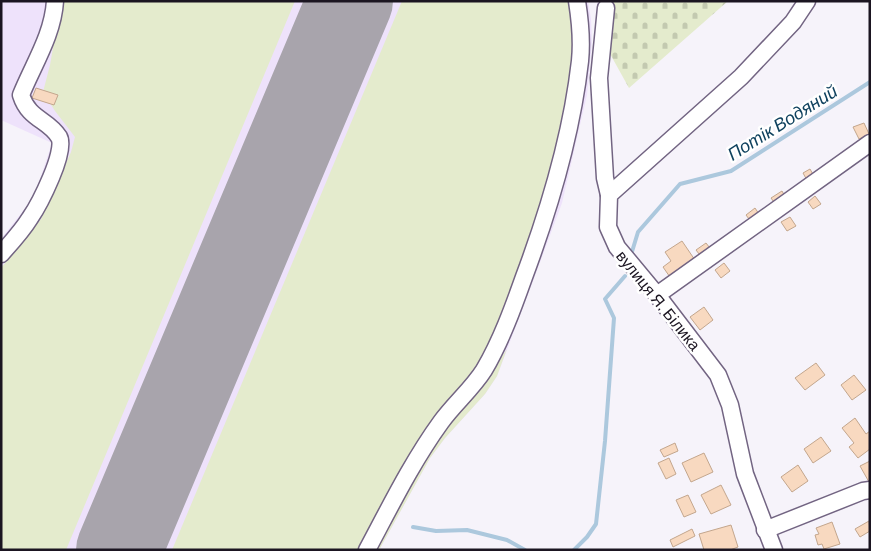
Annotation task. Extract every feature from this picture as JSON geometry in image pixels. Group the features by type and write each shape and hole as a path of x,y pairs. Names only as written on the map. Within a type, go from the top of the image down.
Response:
{"street":[{"path":"1,254 30,219 49,183 61,148 60,139 53,130 24,106 21,95 46,42 54,14 55,1"},
{"path":"367,550 441,421 484,370 510,316 538,240 553,190 574,103 581,59 577,1"},
{"path":"609,195 741,77 793,22 807,1"},
{"name":"вулиця Я. Білика","path":"606,8 599,78 605,178 609,195 608,227 617,247 718,374 730,405 745,474 771,549"},
{"path":"657,295 867,149"},
{"path":"766,530 863,491 870,490"}],"shaded area":[{"path":"1,1 588,1 592,43 587,95 562,203 497,376 485,394 445,438 430,458 379,550 1,550 1,239 34,197 52,143 1,120"}],"green space":[{"path":"61,1 295,1 66,550 1,550 1,268 41,219 71,152 75,137 43,92 50,65"},
{"path":"402,1 569,1 572,20 572,63 561,153 487,357 363,550 172,550"},
{"path":"609,1 728,1 629,88 609,52 614,15"},
{"path":"507,349 497,376 485,394 445,438 430,458 379,550 372,550 433,440 482,386"}],"building":[{"path":"36,88 58,95 54,105 32,98"},
{"path":"864,123 869,134 859,139 853,127"},
{"path":"810,169 815,178 808,182 803,173"},
{"path":"782,191 786,198 776,205 771,198"},
{"path":"815,196 821,204 813,209 808,202"},
{"path":"755,208 761,217 752,223 746,215"},
{"path":"790,217 796,226 787,231 781,222"},
{"path":"682,241 697,263 672,280 663,267 671,261 665,252"},
{"path":"706,243 713,252 703,259 696,250"},
{"path":"724,263 730,271 721,278 715,270"},
{"path":"704,307 713,320 700,330 690,317"},
{"path":"816,363 825,375 805,390 795,378"},
{"path":"854,375 866,390 852,400 841,385"},
{"path":"855,418 866,434 870,431 870,449 858,458 849,447 854,443 842,428"},
{"path":"821,437 831,451 813,463 804,449"},
{"path":"675,443 678,451 664,457 660,450"},
{"path":"704,453 713,472 691,482 682,463"},
{"path":"669,458 676,474 666,479 658,463"},
{"path":"870,461 870,481 869,482 860,466"},
{"path":"798,465 808,481 792,492 781,477"},
{"path":"721,485 731,505 711,514 701,495"},
{"path":"688,495 696,512 684,517 676,500"},
{"path":"869,521 870,531 860,537 855,529"},
{"path":"832,522 840,544 824,549 822,544 818,545 815,535 819,534 816,528"},
{"path":"731,525 738,547 730,550 704,550 699,534"},
{"path":"692,529 695,536 673,547 670,540"}],"waterway":[{"name":"Потік Водяний","path":"631,255 638,232 680,184 731,171 870,82"},
{"name":"Потік Водяний","path":"574,550 587,537 596,524 605,441 614,318 605,299 625,276"},
{"path":"413,527 436,531 467,530 507,540 525,550"}],"taxiway":[{"path":"323,64 338,19 339,1"}],"runway":[{"path":"119,550 350,1"}]}
